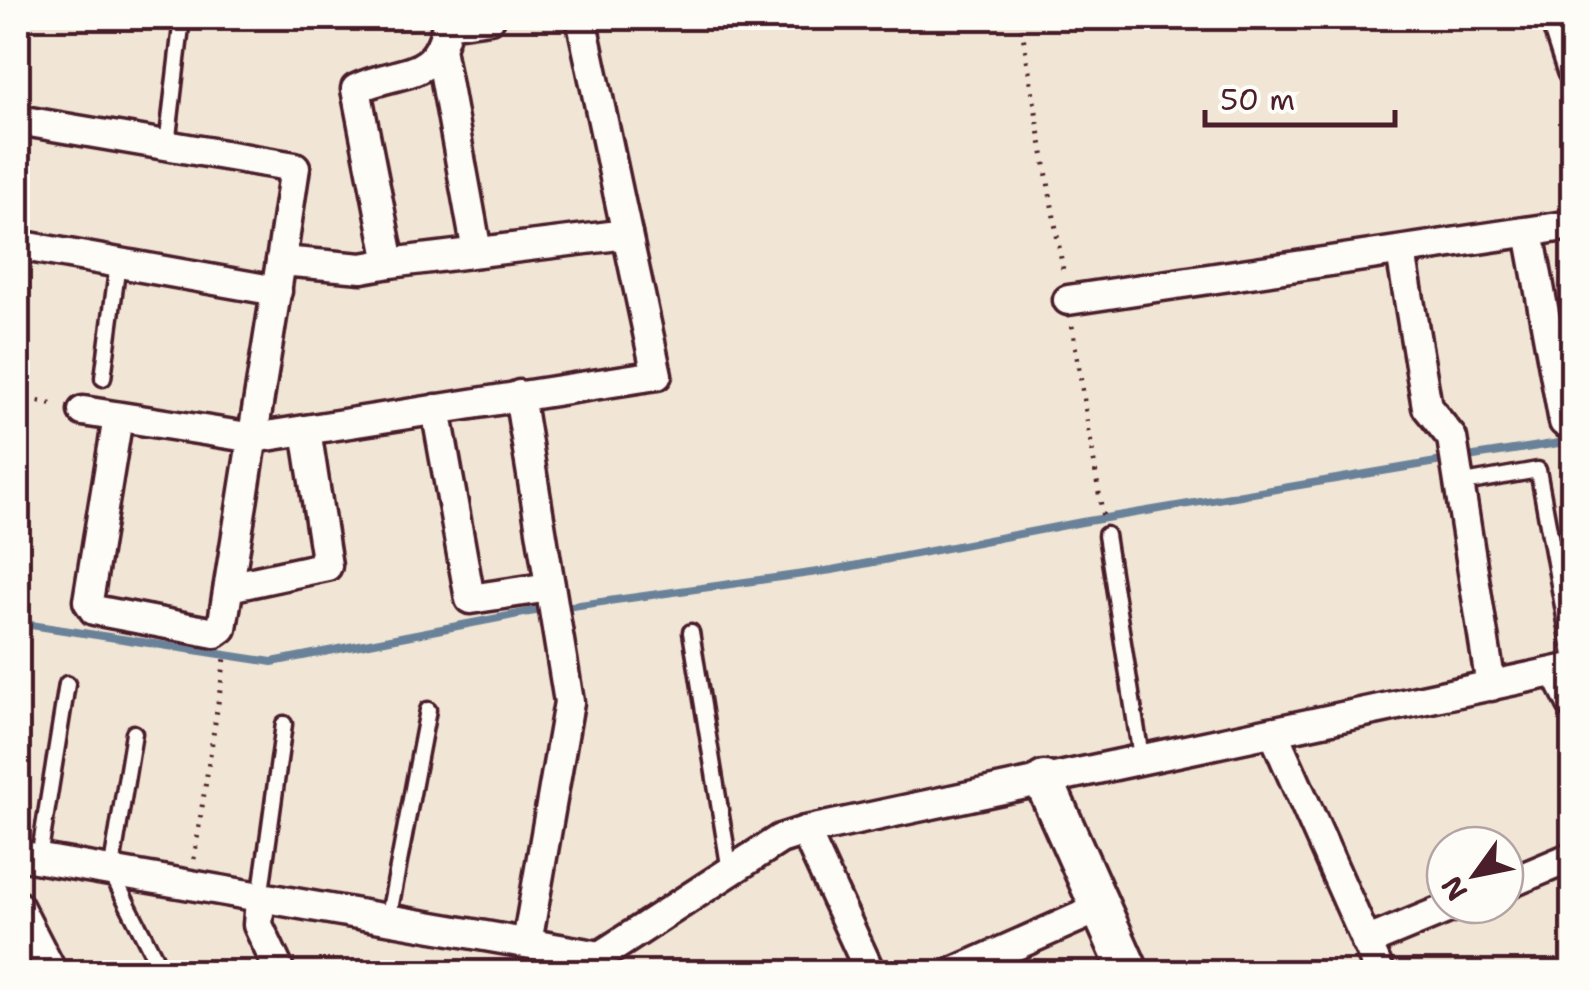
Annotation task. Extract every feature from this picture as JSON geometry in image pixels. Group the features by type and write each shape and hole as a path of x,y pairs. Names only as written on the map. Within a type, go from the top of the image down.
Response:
{"street":[{"path":"476,252 440,48 446,24 490,18"},
{"path":"83,412 254,438 657,375 582,18"},
{"path":"1555,18 1572,71"},
{"path":"390,264 356,89 423,69 440,48"},
{"path":"18,120 295,168 222,628 215,633 94,610 88,601 118,417"},
{"path":"1068,300 1572,225"},
{"path":"1529,232 1564,422 1572,420"},
{"path":"281,261 362,268 627,234"},
{"path":"18,245 277,291"},
{"path":"1401,252 1427,407 1452,438 1491,686"},
{"path":"519,396 569,702 527,944"},
{"path":"436,409 470,599 550,586"},
{"path":"229,587 327,566 306,430"},
{"path":"28,857 600,956 780,839 804,831 1141,757 1274,734 1491,686 1567,665 1572,704"},
{"path":"1274,734 1380,972"},
{"path":"1044,781 1129,972"},
{"path":"804,831 870,972"},
{"path":"1525,877 1572,857"},
{"path":"260,899 258,925 280,972"},
{"path":"18,906 52,972"},
{"path":"955,972 1100,908"},
{"path":"1366,942 1425,918"}],"lane":[{"path":"167,144 182,18"},
{"path":"103,378 118,263"},
{"path":"1460,484 1538,470 1567,665"},
{"path":"1106,535 1141,757"},
{"path":"692,632 730,872"},
{"path":"28,857 67,684"},
{"path":"387,920 428,710"},
{"path":"260,899 284,724"},
{"path":"134,733 111,872 162,972"}],"path":[{"path":"1020,18 1102,514"},
{"path":"18,397 83,412"},
{"path":"191,885 224,668"}],"waterway":[{"path":"1461,458 1572,441"},
{"path":"18,623 272,662 529,612 832,570 1082,522 1448,460"}]}
